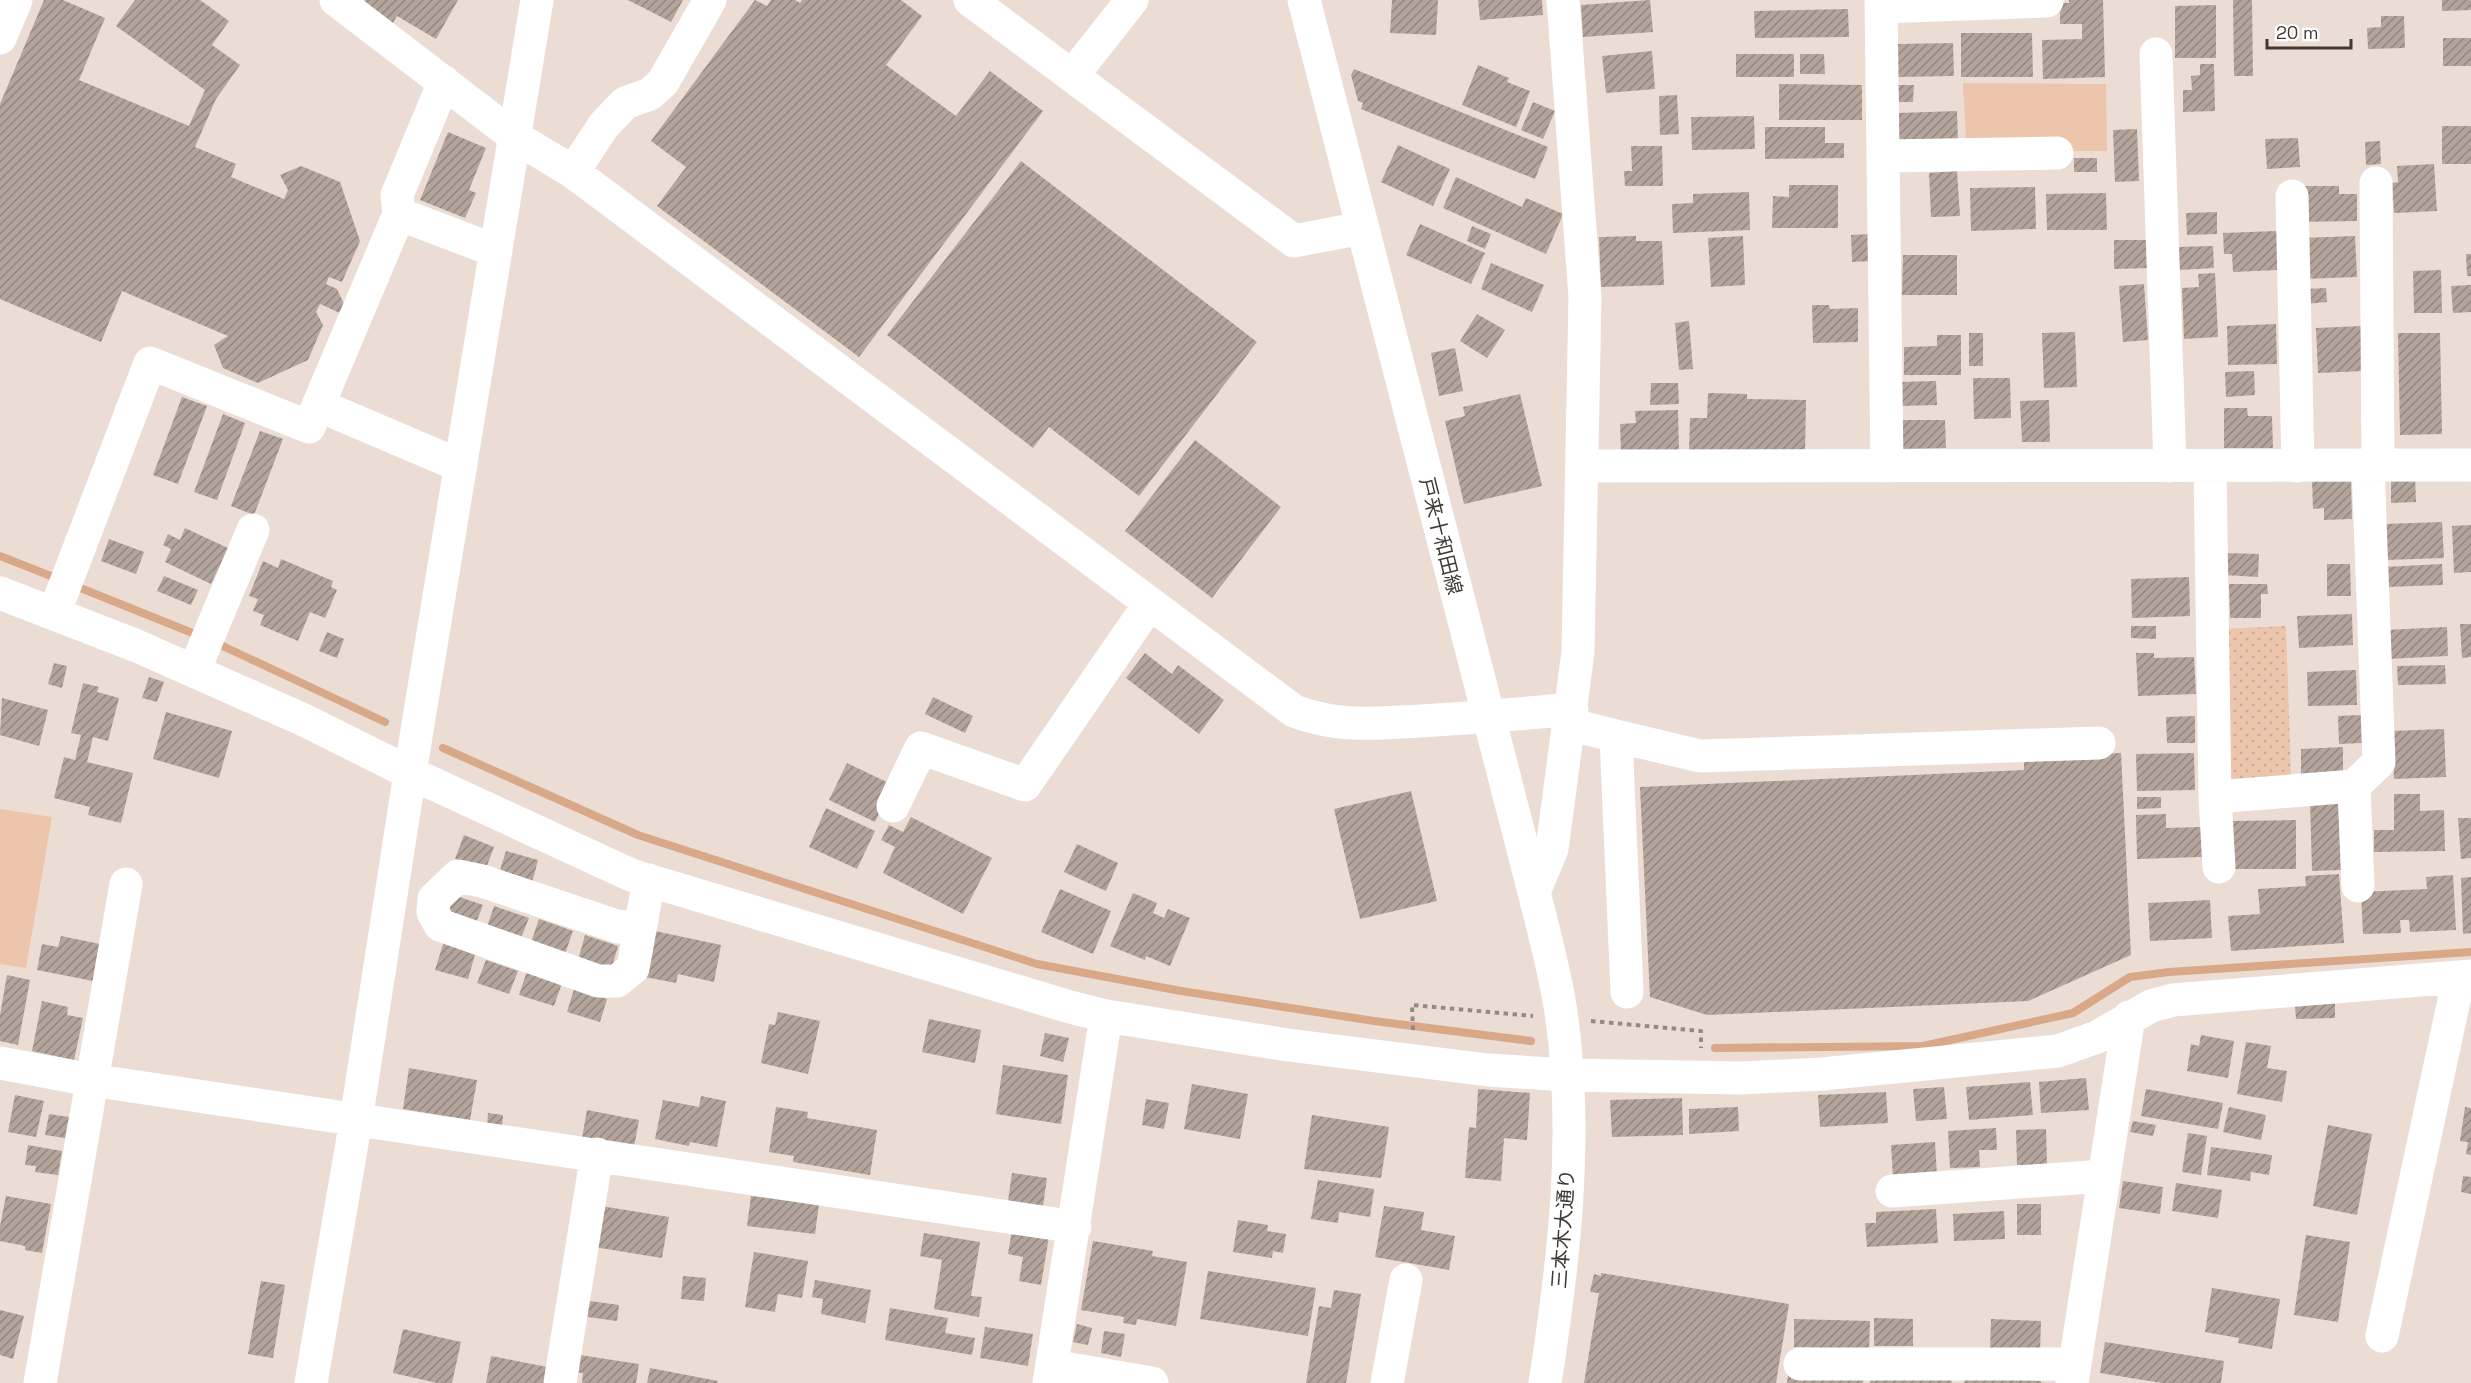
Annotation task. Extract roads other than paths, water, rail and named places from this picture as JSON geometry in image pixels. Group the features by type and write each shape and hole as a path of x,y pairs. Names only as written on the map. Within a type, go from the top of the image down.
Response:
{"street":[{"path":"0,38 16,0"},
{"path":"336,0 515,137 573,172 1294,711 1318,720 1345,724 1570,716 1616,736 1700,756 2099,743"},
{"path":"311,1383 356,1119 410,773 537,0"},
{"path":"573,172 604,125 625,103 650,94 663,82 710,0"},
{"path":"970,0 1294,241 1362,228"},
{"path":"1072,76 1132,0"},
{"name":"戸来十和田線","path":"1304,0 1534,892 1561,1011 1566,1075"},
{"path":"1534,892 1552,849 1578,652 1585,297 1563,0"},
{"path":"1887,466 1881,3 2047,1"},
{"path":"2156,54 2170,466"},
{"path":"62,591 150,363 309,427 399,214 397,195 444,82"},
{"path":"1884,156 2057,153"},
{"path":"2215,798 2354,786 2379,762 2373,466 2376,183"},
{"path":"2292,196 2298,466"},
{"path":"399,214 496,251"},
{"path":"318,405 461,466"},
{"path":"1582,466 2471,465"},
{"path":"2210,466 2215,798 2219,867"},
{"path":"203,650 254,530"},
{"path":"0,592 62,591 203,650 304,720 410,773 631,875 1106,1016 1300,1047 1488,1070 1566,1075 1741,1078 1822,1074 1944,1064 2058,1051 2097,1037 2151,1006 2174,1000 2465,976 2382,1336"},
{"path":"892,806 921,748 1025,785 1150,603"},
{"path":"1616,736 1626,992"},
{"path":"2354,786 2358,886"},
{"path":"641,924 618,927 482,881 458,876 434,899 433,912 440,925 598,981 616,981 633,968 641,924 649,880"},
{"path":"40,1383 126,884"},
{"path":"1106,1016 1051,1375 1152,1383"},
{"path":"1800,1364 2073,1373 2129,1017"},
{"path":"0,1063 91,1080 1075,1227"},
{"name":"三本木大通り","path":"1545,1383 1560,1286 1568,1172 1566,1075"},
{"path":"560,1383 597,1154"},
{"path":"1892,1191 2104,1176"},
{"path":"1387,1383 1406,1280"}],"waterway":[{"path":"0,556 61,580"},
{"path":"73,585 200,636"},
{"path":"212,641 385,722"},
{"path":"443,748 638,835 1037,964 1181,991 1374,1021 1531,1041"},
{"path":"1715,1048 1923,1046 2073,1013 2130,977 2169,972 2471,952"}]}
